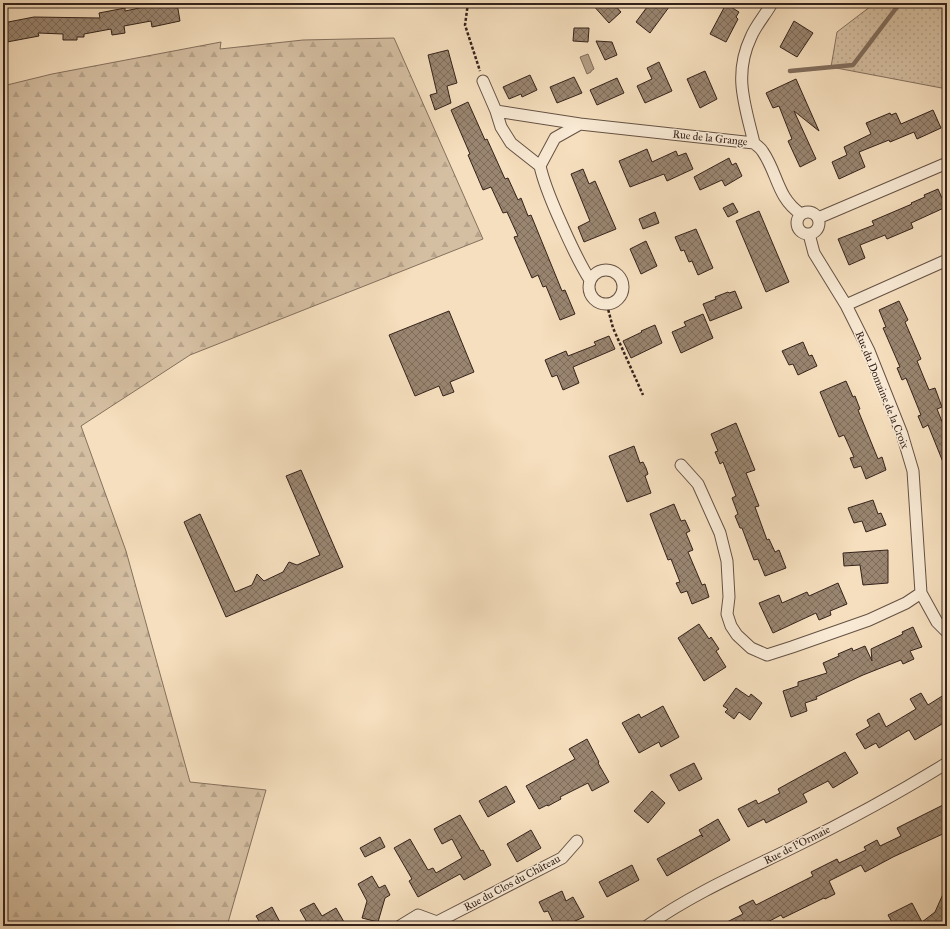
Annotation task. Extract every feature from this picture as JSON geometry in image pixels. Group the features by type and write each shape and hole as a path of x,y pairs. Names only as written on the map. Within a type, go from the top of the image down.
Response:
{"street":[{"path":"754,143 741,87 742,64 751,37 772,3"},
{"path":"483,81 501,127 511,143 540,166"},
{"name":"Rue de la Grange","path":"496,111 580,124 754,143 763,151 784,198 801,214"},
{"path":"580,124 555,138 540,166 543,181 571,245 579,263 590,280"},
{"path":"818,218 947,163"},
{"path":"810,212 818,218 817,228 812,233 802,233 797,227 797,220 801,214 810,212"},
{"path":"809,234 814,253 846,305 947,260"},
{"path":"603,270 614,272 622,280 622,296 613,304 607,305 596,302 589,292 590,280 593,275 603,270"},
{"name":"Rue du Domaine de la Croix","path":"846,305 869,351 902,434 913,471 922,594"},
{"path":"681,466 698,484 720,533 727,561 729,597 727,614 730,626 751,648 767,655 868,620 922,594 937,622 947,632"},
{"name":"Rue de l'Ormaie","path":"647,926 674,908 810,839 910,785 947,763"},
{"name":"Rue du Clos du Château","path":"400,926 418,915 437,924 562,858 577,841"}],"path":[{"path":"468,3 465,26 483,81"},
{"path":"607,305 613,328 643,395"}],"green space":[{"path":"875,3 947,3 947,89 831,67 837,32"},
{"path":"394,38 483,239 190,355 81,426 126,551 190,782 266,790 227,926 3,926 3,86 52,74 221,42 220,49 303,40"}],"shaded area":[{"path":"588,54 594,69 587,74 580,57"}],"building":[{"path":"163,3 177,3 180,21 152,27 151,21 124,26 125,33 112,35 111,29 84,34 84,37 77,37 77,40 63,40 63,34 38,33 39,36 7,42 3,24 34,17 100,18 99,13 125,8 125,11"},
{"path":"591,3 613,3 621,12 609,23"},
{"path":"650,3 672,3 650,33 636,22"},
{"path":"726,4 739,12 736,17 738,19 726,42 710,34"},
{"path":"794,21 813,33 797,57 780,47"},
{"path":"574,28 589,28 588,42 573,41"},
{"path":"596,41 612,42 617,55 605,60"},
{"path":"448,50 457,83 447,86 451,103 435,110 430,95 437,93 428,55"},
{"path":"659,62 672,91 645,103 637,86 652,79 647,68"},
{"path":"705,71 717,99 700,108 687,79"},
{"path":"530,75 537,90 522,97 521,94 509,99 503,87"},
{"path":"574,77 582,93 557,103 550,87"},
{"path":"617,78 624,93 597,105 590,90"},
{"path":"796,79 819,131 794,111 816,159 800,167 788,141 792,139 779,106 773,108 766,93"},
{"path":"468,102 505,179 508,178 518,200 521,198 528,216 531,215 562,291 565,290 575,314 560,320 546,286 543,287 538,275 532,278 514,237 518,236 507,212 503,213 491,187 483,190 468,155 470,154 451,110"},
{"path":"933,110 941,128 917,139 914,132 859,152 865,167 839,179 832,162 847,155 844,147 871,134 866,123 890,113 891,115 896,113 901,124"},
{"path":"647,149 652,162 676,151 678,156 686,153 693,169 667,181 664,174 630,187 619,161"},
{"path":"729,158 732,165 736,163 742,176 725,186 722,180 700,190 694,177"},
{"path":"583,169 589,184 595,181 616,229 584,242 578,227 590,221 571,174"},
{"path":"938,189 946,207 911,223 913,228 887,239 885,235 860,245 865,258 849,265 838,239 874,225 872,221 912,204 911,203 925,197 924,195"},
{"path":"733,203 738,212 728,217 723,208"},
{"path":"759,211 789,282 766,292 736,221"},
{"path":"655,212 659,223 643,229 639,219"},
{"path":"696,229 713,268 698,275 692,261 689,262 684,250 681,251 675,237"},
{"path":"646,241 657,266 641,274 630,249"},
{"path":"735,291 742,308 710,321 703,304 716,299 715,297"},
{"path":"899,301 908,320 905,322 921,359 917,361 929,390 935,388 942,407 937,409 947,434 947,472 928,425 923,428 918,416 921,415 906,378 902,380 897,368 900,367 883,328 886,327 879,310"},
{"path":"449,311 474,372 450,382 454,392 443,396 439,386 415,396 389,335"},
{"path":"703,314 713,338 681,353 672,332 686,326 684,322"},
{"path":"655,325 662,343 631,358 623,341"},
{"path":"609,336 615,349 573,367 579,383 563,390 557,375 552,377 545,360 566,351 568,356 596,345 594,342"},
{"path":"803,342 809,356 812,355 817,366 798,375 793,364 789,365 782,351"},
{"path":"846,381 853,397 855,396 860,409 858,410 878,459 882,457 886,470 866,479 861,466 854,468 850,458 854,457 844,435 839,437 820,392"},
{"path":"736,423 755,470 746,473 759,506 755,507 767,540 769,539 775,552 779,550 786,568 765,576 758,559 754,560 742,528 740,528 735,516 738,514 732,498 736,496 723,462 720,464 715,452 718,451 711,434"},
{"path":"634,446 640,463 643,462 646,468 648,474 645,476 651,493 627,502 609,456"},
{"path":"301,470 343,567 226,617 184,522 200,514 235,592 252,585 257,574 264,581 283,572 289,562 297,565 320,555 286,476"},
{"path":"873,500 878,514 881,513 886,525 866,532 862,521 854,523 848,508"},
{"path":"674,504 681,521 685,520 690,531 686,533 693,550 688,552 702,585 705,584 709,597 692,604 687,591 681,593 676,583 680,582 671,559 668,560 650,514"},
{"path":"888,550 888,583 863,585 860,565 844,566 843,553"},
{"path":"838,583 847,604 830,611 831,615 819,620 816,613 773,633 759,603 779,595 782,603 807,592 809,596"},
{"path":"699,624 709,639 711,637 719,649 716,651 726,667 704,681 678,638"},
{"path":"913,627 922,647 910,651 914,659 903,664 901,660 863,675 816,697 817,699 805,703 807,711 791,717 783,691 798,686 798,682 827,673 823,663 852,648 853,651 865,646 872,661 871,649 903,634 902,632"},
{"path":"736,688 749,697 751,694 762,703 750,720 739,712 734,719 725,712 728,709 723,706"},
{"path":"921,693 928,705 947,693 947,721 915,740 909,730 879,748 876,743 865,749 856,734 870,726 867,720 879,713 886,727 916,709 910,699"},
{"path":"663,706 679,737 661,747 659,742 639,753 622,723 639,714 641,718"},
{"path":"587,739 609,782 592,791 588,783 560,797 561,799 548,806 547,805 539,809 526,786 575,759 569,749"},
{"path":"845,752 858,773 833,788 828,781 803,794 807,802 766,823 764,819 748,827 738,809 756,800 758,804 780,793 778,789"},
{"path":"694,763 702,779 679,791 670,775"},
{"path":"506,786 515,802 488,817 479,801"},
{"path":"652,791 665,803 648,823 634,811"},
{"path":"947,803 947,832 893,857 865,872 861,865 829,881 835,894 783,918 781,915 760,926 719,926 743,914 739,907 753,900 756,905 813,876 811,872 837,859 839,863 866,850 864,847 877,840 880,846 901,836 897,828"},
{"path":"460,815 491,865 464,880 460,874 418,897 409,881 412,879 394,848 410,839 428,870 433,868 436,873 462,858 452,839 442,844 434,829"},
{"path":"718,819 730,840 667,876 657,859 701,835 703,837 699,830"},
{"path":"531,830 541,848 517,862 507,844"},
{"path":"380,837 385,847 365,857 360,848"},
{"path":"632,865 639,880 607,897 599,882"},
{"path":"372,876 379,888 385,885 390,895 385,898 378,922 362,918 367,901 358,884"},
{"path":"947,885 947,921 940,926 894,926 888,915 912,903 922,922 935,912"},
{"path":"562,891 566,901 573,897 584,917 564,926 555,926 548,911 544,912 539,902"},
{"path":"314,903 322,916 336,908 344,922 337,926 303,926 308,924 300,910"},
{"path":"272,907 282,926 262,926 256,916"}],"waterway":[{"path":"790,71 853,65 900,3"}]}
